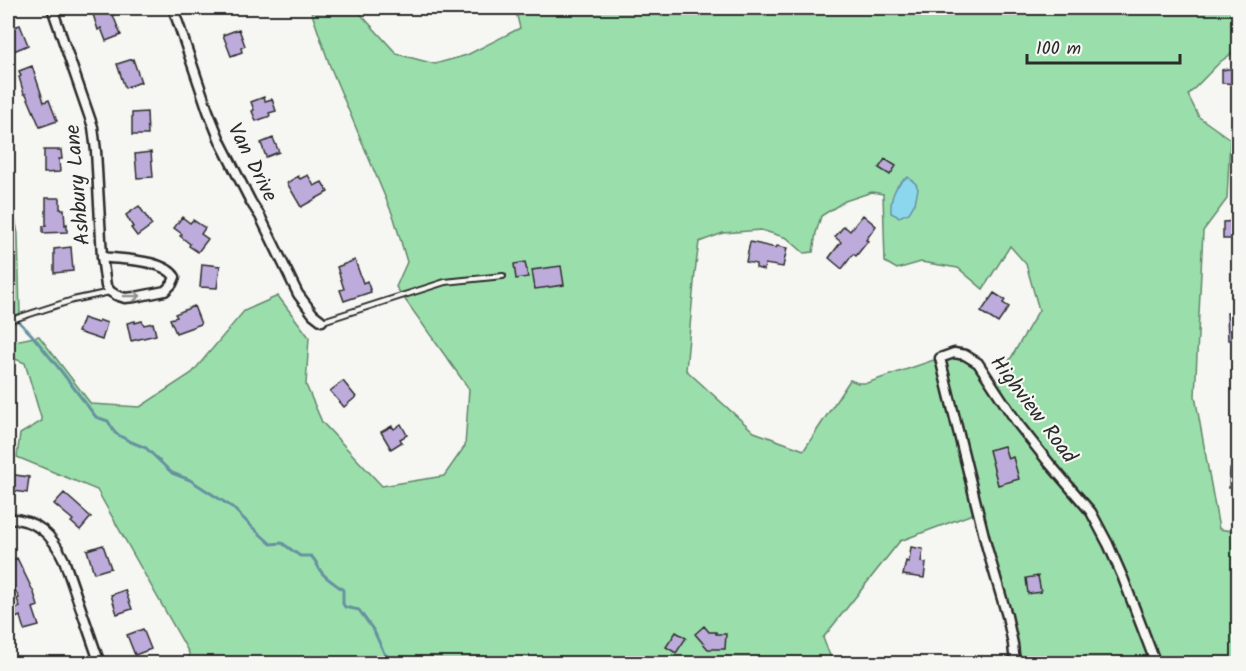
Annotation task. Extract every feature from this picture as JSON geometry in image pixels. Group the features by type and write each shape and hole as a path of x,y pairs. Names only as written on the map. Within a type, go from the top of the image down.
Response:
{"street":[{"name":"Ashbury Lane","path":"52,8 93,127 102,258 106,286 111,292 125,297 154,294 165,291 175,277 171,271 156,264 102,258"},
{"name":"Van Drive","path":"173,8 221,143 267,229 298,294 314,315 322,321"},
{"name":"Highview Road","path":"1015,663 1007,616 987,548 940,358 954,353 965,355 978,363 1018,424 1090,512 1123,578 1156,663"},
{"path":"8,518 30,522 40,528 58,546 100,663"}],"lane":[{"path":"322,321 445,282 502,276"},
{"path":"8,321 73,300 111,292"}],"green space":[{"path":"310,8 355,8 397,54 435,64 467,55 520,28 515,8 1238,8 1238,49 1220,62 1188,95 1199,117 1230,139 1227,199 1203,231 1195,396 1219,529 1238,532 1238,663 1015,663 978,512 900,541 823,638 833,663 189,663 189,653 97,490 17,457 20,434 42,421 25,363 8,356 8,346 15,341 39,336 91,404 140,407 192,373 244,311 278,296 309,337 306,385 322,422 382,486 444,476 465,446 469,389 396,287 407,262 394,218 330,66","holes":["872,192 883,194 885,262 897,269 921,262 958,268 983,289 1010,246 1026,264 1039,310 994,387 978,363 954,353 867,383 850,380 804,450 754,432 686,370 699,242 723,233 761,230 787,238 804,253 813,252 821,216 845,201"]},
{"path":"8,181 18,234 20,316 9,319 8,318"}],"water":[{"path":"908,177 918,189 915,203 909,213 899,217 891,213 891,202 897,187"}],"building":[{"path":"91,8 110,8 121,35 106,41 101,28 98,30"},
{"path":"20,25 28,45 14,51 8,29"},
{"path":"239,29 245,46 241,48 242,52 231,56 223,35"},
{"path":"133,59 141,82 125,88 117,64"},
{"path":"32,66 44,102 49,100 57,121 40,127 24,94 19,77 21,76 19,71"},
{"path":"1239,69 1239,84 1222,83 1222,70"},
{"path":"264,97 265,101 272,99 276,111 256,121 251,102"},
{"path":"147,112 148,135 132,135 132,113"},
{"path":"273,138 279,152 266,157 261,143"},
{"path":"44,150 61,150 60,172 44,173"},
{"path":"151,152 153,177 137,178 135,154"},
{"path":"885,159 896,166 890,175 879,168"},
{"path":"308,175 314,186 322,182 328,192 301,207 287,183 298,176 300,179"},
{"path":"46,198 60,198 60,209 64,209 67,232 43,233 43,226 46,226"},
{"path":"139,206 152,225 137,236 126,215"},
{"path":"863,215 876,226 866,240 868,241 856,256 853,254 842,269 829,258 841,242 835,237 844,226 850,231"},
{"path":"182,217 190,223 193,220 205,228 201,234 208,239 198,252 189,246 190,244 180,236 182,234 174,228"},
{"path":"1236,221 1236,239 1223,239 1223,222"},
{"path":"750,242 787,248 783,267 765,264 764,270 756,268 756,264 746,262"},
{"path":"71,247 73,271 54,273 54,249"},
{"path":"355,260 363,283 367,281 371,292 344,301 340,290 344,289 337,267"},
{"path":"525,262 528,277 516,279 514,264"},
{"path":"202,264 220,266 217,288 200,287"},
{"path":"561,266 564,285 535,289 532,270"},
{"path":"994,293 1005,300 1003,303 1009,307 998,323 981,312"},
{"path":"194,306 201,324 176,333 170,319 177,317 175,314"},
{"path":"1227,313 1239,313 1239,340 1228,340"},
{"path":"83,318 98,323 99,320 107,323 102,340 78,332"},
{"path":"135,321 135,323 142,321 144,325 153,323 156,335 131,341 127,323"},
{"path":"343,381 356,397 344,407 330,391"},
{"path":"401,424 407,435 400,439 402,442 391,449 381,432 392,426 394,429"},
{"path":"1004,446 1008,459 1013,457 1019,479 998,485 989,450"},
{"path":"1230,469 1239,469 1239,488 1229,488"},
{"path":"8,474 29,477 27,493 8,490"},
{"path":"64,493 91,517 80,530 71,522 73,520 54,504"},
{"path":"103,545 111,568 94,573 87,550"},
{"path":"911,547 923,549 921,562 926,563 924,578 903,575 906,561 909,562"},
{"path":"17,558 38,606 33,608 39,626 24,630 20,616 16,618 13,610 20,607 17,599 19,598 11,582 8,584 8,563"},
{"path":"1038,576 1041,592 1028,594 1026,578"},
{"path":"125,590 132,609 117,614 111,595"},
{"path":"704,626 709,632 726,634 725,649 708,649 695,634"},
{"path":"143,629 151,649 135,655 127,635"},
{"path":"676,632 686,638 676,653 666,647"}],"waterway":[{"path":"8,311 31,334 96,417 108,421 115,433 146,448 172,473 190,480 232,507 271,544 282,543 300,556 311,556 320,571 343,590 345,607 359,610 374,631 384,653 395,664"}]}
